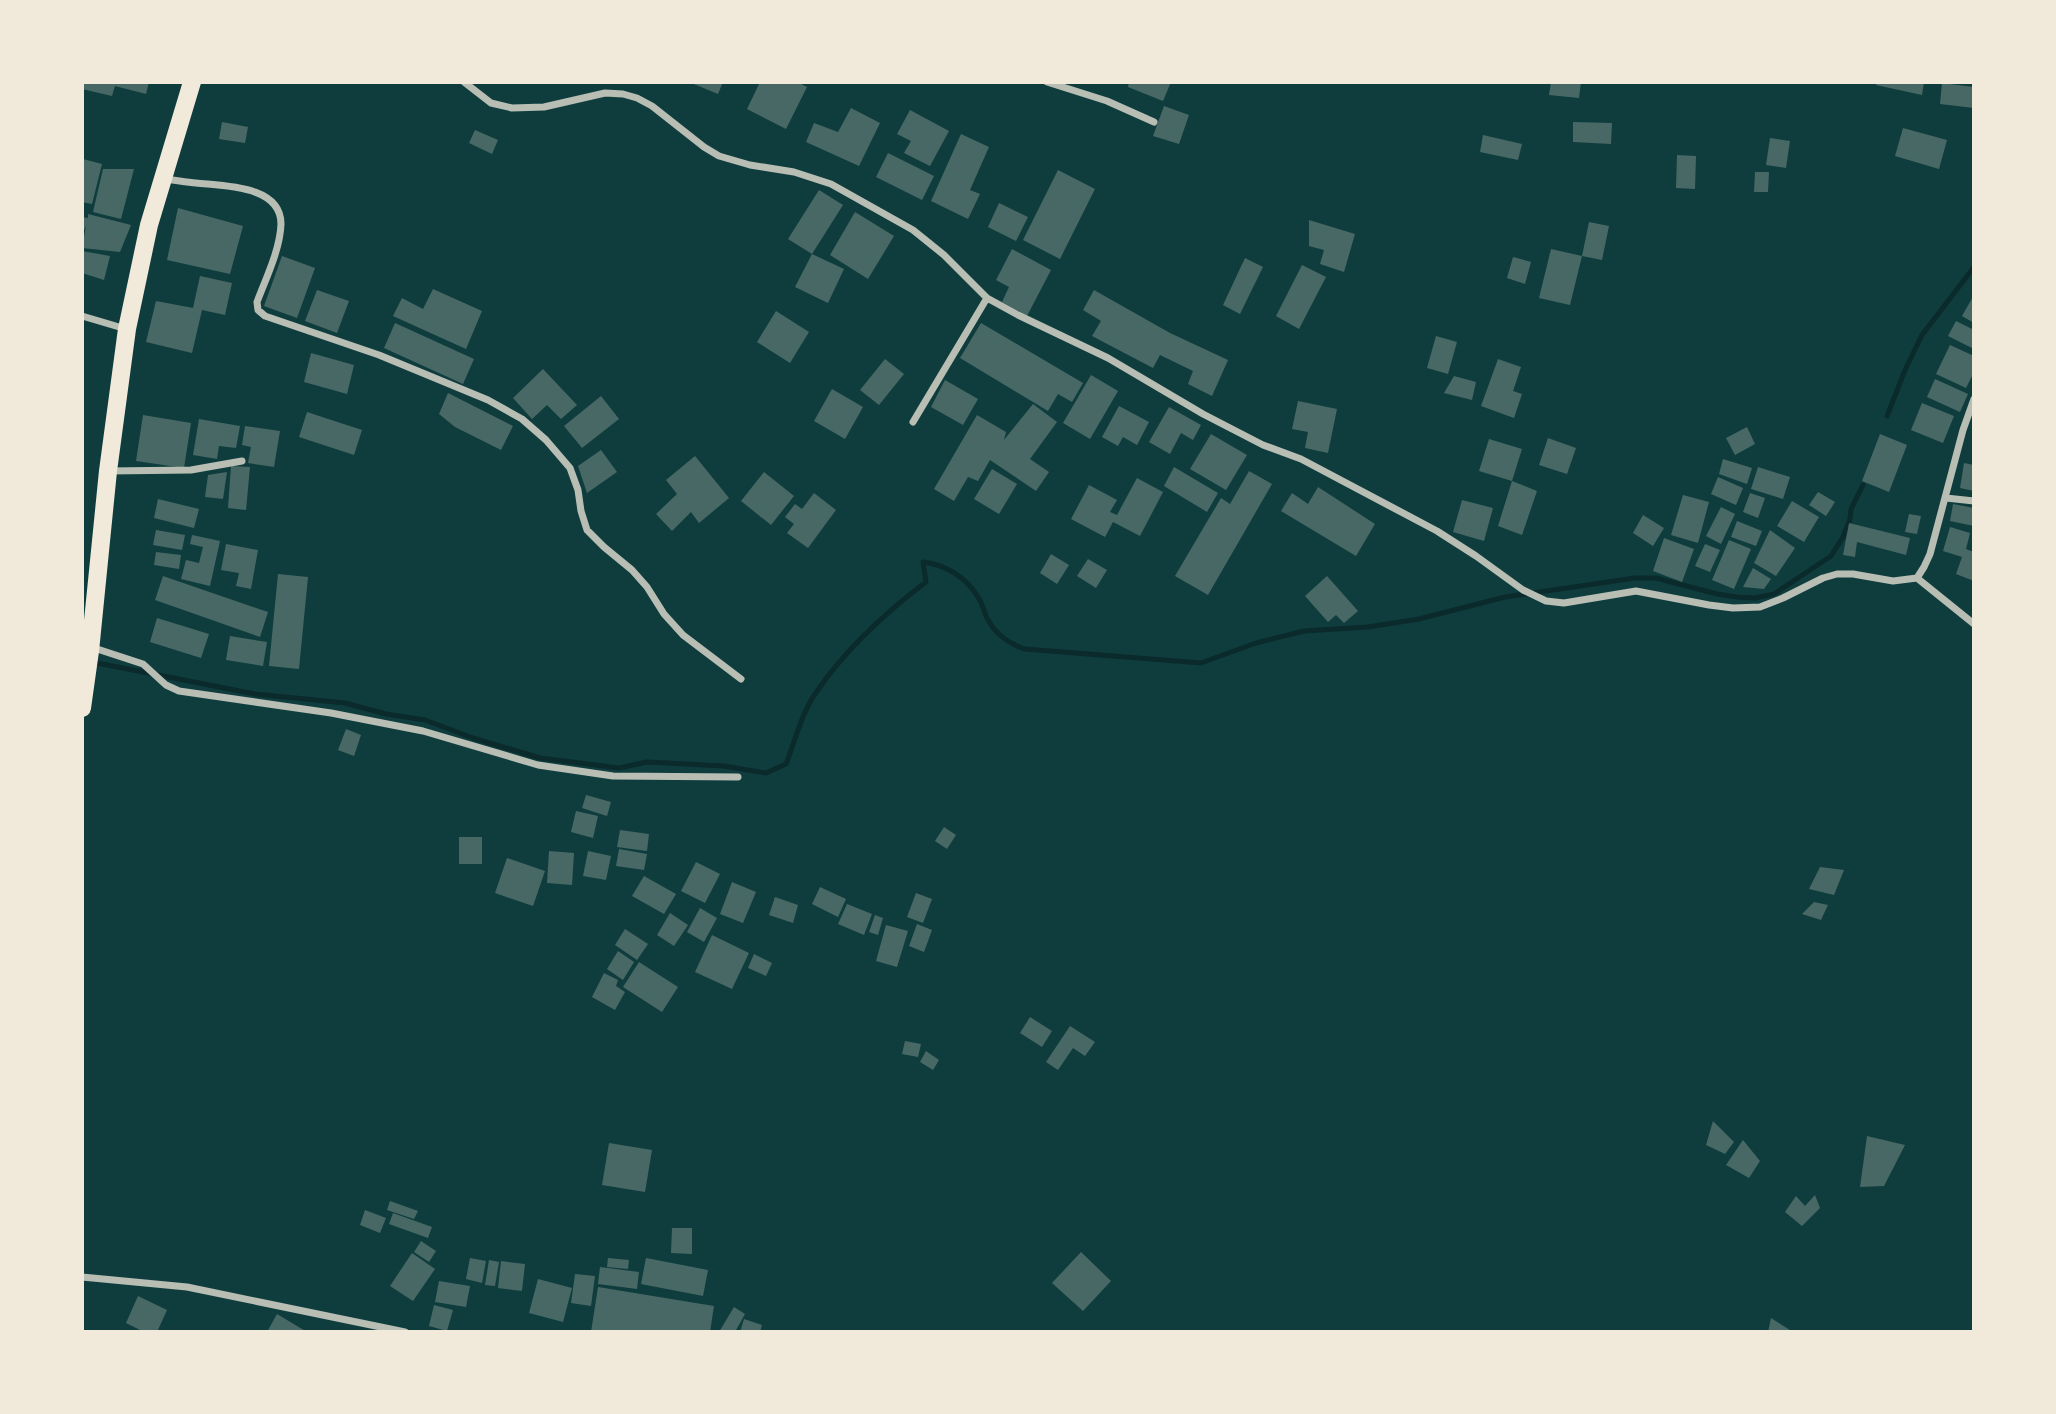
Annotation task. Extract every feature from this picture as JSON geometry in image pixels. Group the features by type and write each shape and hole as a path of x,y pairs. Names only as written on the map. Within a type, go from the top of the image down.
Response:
{"highway":[{"path":"82,708 108,471 127,329 149,225 192,82"}],"street":[{"path":"464,82 491,103 512,108 544,107 605,93 637,98 652,106 719,156 809,176 854,195 914,230 944,255 987,298 1108,358 1203,414 1263,445 1301,459 1437,531 1522,590 1545,601 1564,603 1636,591 1732,608 1760,607 1823,578 1837,574 1853,574 1893,581 1917,578 1974,624"},
{"path":"1047,82 1107,101 1154,122"},
{"path":"163,179 229,185 257,192 275,204 281,225 278,243 257,302 258,310 265,316 379,355 488,400 522,419 546,440 570,468 587,530 632,570 683,635 741,679"},
{"path":"913,422 987,298"},
{"path":"82,316 127,329"},
{"path":"1917,578 1930,554 1963,430 1974,399"},
{"path":"108,471 191,470 242,461"},
{"path":"1946,498 1974,501"},
{"path":"90,649 138,662 148,667 166,685 179,691 331,713 423,731 538,765 612,776 738,777"},
{"path":"82,1277 187,1287 405,1332"}],"building":[{"path":"82,82 149,82 146,94 115,86 112,96 82,89"},
{"path":"689,82 723,82 718,94"},
{"path":"760,82 797,82 807,87 786,129 747,109"},
{"path":"1129,82 1171,82 1163,101 1128,87"},
{"path":"1551,82 1581,82 1579,98 1549,95"},
{"path":"1877,82 1924,82 1922,95 1876,85"},
{"path":"1942,83 1974,87 1974,108 1940,104"},
{"path":"1164,106 1189,115 1179,144 1153,136"},
{"path":"851,108 880,123 859,166 806,142 814,123 838,132"},
{"path":"910,110 949,131 930,166 904,153 911,141 897,134"},
{"path":"222,122 248,127 245,143 219,139"},
{"path":"1573,122 1612,123 1611,144 1573,142"},
{"path":"1903,128 1947,140 1939,169 1895,156"},
{"path":"475,130 498,140 492,154 469,143"},
{"path":"961,134 989,147 970,190 980,194 968,219 931,201"},
{"path":"1483,135 1522,144 1518,160 1480,152"},
{"path":"1770,138 1790,141 1786,168 1766,165"},
{"path":"888,153 934,176 922,200 876,177"},
{"path":"1677,155 1696,156 1695,189 1676,188"},
{"path":"83,159 102,164 92,204 82,202"},
{"path":"103,169 134,169 121,219 93,212"},
{"path":"1058,170 1095,189 1060,259 1023,240"},
{"path":"1755,172 1769,172 1768,192 1754,192"},
{"path":"819,190 843,205 812,254 788,239"},
{"path":"999,203 1028,217 1016,241 988,227"},
{"path":"178,208 243,226 230,274 167,260"},
{"path":"855,212 894,236 868,279 830,255"},
{"path":"88,214 131,225 120,252 82,248 86,226 82,234 82,217 88,218"},
{"path":"1309,220 1355,234 1344,272 1320,264 1324,250 1309,246"},
{"path":"1589,222 1609,226 1602,260 1582,256"},
{"path":"1012,249 1051,270 1027,316 1002,302 1009,287 996,280"},
{"path":"1551,249 1582,256 1570,305 1539,298"},
{"path":"82,251 110,256 104,280 82,273"},
{"path":"812,254 844,269 828,303 795,287"},
{"path":"282,256 315,268 297,318 264,306"},
{"path":"1513,257 1531,262 1525,284 1507,278"},
{"path":"1245,258 1263,267 1240,314 1223,305"},
{"path":"1302,265 1326,277 1299,329 1276,316"},
{"path":"200,276 232,283 225,315 202,310 192,353 146,342 156,301 193,308"},
{"path":"433,289 482,311 466,349 393,316 402,298 423,309"},
{"path":"317,290 349,301 337,333 305,321"},
{"path":"1094,290 1170,333 1228,360 1212,396 1188,384 1193,371 1160,355 1153,368 1092,336 1101,321 1083,310"},
{"path":"1974,295 1974,323 1962,316"},
{"path":"776,311 809,332 790,363 757,342"},
{"path":"1956,321 1974,330 1974,349 1948,336"},
{"path":"395,323 474,359 463,384 384,348"},
{"path":"981,323 1083,383 1072,402 1058,394 1048,411 960,358"},
{"path":"1436,336 1457,342 1448,374 1427,368"},
{"path":"1950,345 1974,356 1974,372 1966,388 1936,374"},
{"path":"311,353 354,365 347,394 304,382"},
{"path":"885,359 904,374 879,405 860,390"},
{"path":"1498,359 1521,367 1513,391 1522,394 1514,418 1481,406"},
{"path":"543,369 577,405 561,419 547,405 532,419 513,398"},
{"path":"1091,375 1118,391 1090,439 1063,423"},
{"path":"1454,376 1476,382 1472,400 1444,393"},
{"path":"1935,379 1968,394 1960,412 1927,397"},
{"path":"945,380 978,399 963,425 931,407"},
{"path":"832,389 863,407 845,439 814,421"},
{"path":"448,393 513,426 501,450 455,427 439,414"},
{"path":"601,396 619,419 582,448 564,426"},
{"path":"1298,401 1337,409 1328,453 1305,448 1308,432 1292,429"},
{"path":"1922,403 1954,416 1943,443 1911,430"},
{"path":"1033,404 1057,422 1030,459 1049,472 1036,491 990,460 978,481 968,477 954,501 934,489 977,415 1006,432 1004,440"},
{"path":"1119,406 1149,422 1137,445 1123,437 1118,446 1102,437"},
{"path":"1169,407 1201,425 1193,440 1181,433 1170,454 1149,442"},
{"path":"307,412 362,430 354,455 299,437"},
{"path":"143,415 191,423 184,468 136,461"},
{"path":"199,419 240,426 236,448 219,446 217,459 193,455"},
{"path":"245,426 280,431 274,467 248,463 251,447 242,445"},
{"path":"1747,427 1755,444 1735,455 1726,438"},
{"path":"1211,434 1247,455 1226,490 1190,469"},
{"path":"1880,434 1907,445 1889,492 1862,481"},
{"path":"1548,438 1576,448 1567,474 1539,465"},
{"path":"1489,439 1522,449 1512,481 1479,471"},
{"path":"601,450 617,472 587,493 578,466"},
{"path":"695,456 729,498 699,523 691,512 672,531 656,514 677,494 666,480"},
{"path":"1723,459 1752,468 1747,484 1719,474"},
{"path":"1964,463 1974,465 1974,491 1960,488"},
{"path":"231,466 250,467 246,510 228,508"},
{"path":"1174,467 1218,493 1207,512 1164,486"},
{"path":"1758,467 1790,477 1783,499 1751,489"},
{"path":"992,469 1017,484 999,514 974,499"},
{"path":"1249,471 1272,484 1208,595 1175,576 1221,498 1230,504"},
{"path":"227,472 223,499 205,497 208,475"},
{"path":"764,472 794,496 771,525 741,501"},
{"path":"1718,477 1743,488 1736,505 1711,494"},
{"path":"1137,478 1163,492 1140,536 1113,522 1105,537 1071,519 1089,485 1117,500 1110,512 1117,515"},
{"path":"1512,481 1537,491 1522,535 1498,526"},
{"path":"1318,487 1375,524 1356,556 1281,511 1292,493 1308,504"},
{"path":"1818,492 1835,502 1826,516 1809,505"},
{"path":"814,493 836,510 808,548 787,533 794,524 785,517 795,504 802,509"},
{"path":"1750,493 1765,498 1758,518 1743,512"},
{"path":"1683,495 1709,502 1698,543 1671,535"},
{"path":"158,499 199,509 194,528 154,518"},
{"path":"1462,500 1493,508 1484,541 1453,532"},
{"path":"1792,501 1819,517 1804,542 1777,526"},
{"path":"1953,504 1974,508 1974,526 1950,521"},
{"path":"1721,507 1735,514 1721,544 1706,536"},
{"path":"1909,514 1921,516 1917,534 1905,532"},
{"path":"1643,515 1664,528 1653,546 1633,533"},
{"path":"1737,521 1762,531 1756,546 1731,537"},
{"path":"1849,523 1910,538 1906,555 1857,542 1855,557 1843,555"},
{"path":"1950,527 1970,533 1966,549 1974,552 1974,581 1956,574 1962,557 1943,551"},
{"path":"156,530 185,535 182,550 153,545"},
{"path":"1770,530 1795,548 1776,576 1754,563"},
{"path":"192,535 220,541 210,586 181,579 186,560 199,563 203,547 190,544"},
{"path":"1664,538 1694,549 1682,582 1653,571"},
{"path":"1729,540 1751,549 1734,589 1712,580"},
{"path":"226,544 258,550 251,589 236,586 239,573 221,570"},
{"path":"1705,544 1720,550 1710,572 1695,566"},
{"path":"156,552 181,555 179,569 154,565"},
{"path":"1051,554 1069,565 1057,584 1040,573"},
{"path":"1088,559 1107,570 1096,588 1077,576"},
{"path":"1753,568 1771,579 1764,589 1743,587"},
{"path":"278,574 308,577 299,669 269,666"},
{"path":"163,576 268,612 260,637 155,600"},
{"path":"1327,576 1358,611 1344,623 1336,615 1328,622 1305,596"},
{"path":"157,618 209,634 201,658 150,642"},
{"path":"230,636 267,642 263,666 226,660"},
{"path":"346,729 361,735 354,756 338,750"},
{"path":"586,795 611,802 607,816 582,808"},
{"path":"576,811 598,816 593,838 571,832"},
{"path":"944,827 956,835 947,849 935,841"},
{"path":"620,830 649,834 647,851 617,847"},
{"path":"459,837 482,837 482,864 459,864"},
{"path":"619,849 647,854 644,870 616,866"},
{"path":"549,851 574,853 572,885 547,883"},
{"path":"588,851 611,856 606,880 583,876"},
{"path":"507,858 545,871 533,906 495,893"},
{"path":"696,862 720,874 705,903 681,891"},
{"path":"1820,867 1844,870 1834,895 1809,889"},
{"path":"644,876 676,894 664,914 632,896"},
{"path":"732,882 756,892 743,923 720,914"},
{"path":"820,887 846,899 838,917 812,904"},
{"path":"916,893 932,899 923,923 907,917"},
{"path":"775,897 798,905 793,923 769,915"},
{"path":"1814,902 1828,905 1821,920 1802,914"},
{"path":"847,904 872,914 864,935 838,924"},
{"path":"700,908 717,918 704,942 687,932"},
{"path":"670,913 688,925 674,946 657,935"},
{"path":"875,915 883,918 878,935 869,932"},
{"path":"917,924 932,930 924,952 909,946"},
{"path":"886,925 908,931 897,967 876,961"},
{"path":"625,929 648,944 637,960 615,945"},
{"path":"712,935 749,953 732,989 695,972"},
{"path":"618,951 634,962 623,980 607,969"},
{"path":"754,954 772,963 766,976 748,968"},
{"path":"639,962 678,987 662,1012 623,987"},
{"path":"604,973 618,980 616,986 625,992 615,1010 592,997"},
{"path":"1030,1017 1052,1031 1042,1047 1020,1033"},
{"path":"1070,1026 1095,1042 1085,1056 1073,1048 1058,1070 1046,1062"},
{"path":"905,1041 921,1044 918,1057 902,1054"},
{"path":"926,1051 939,1060 933,1070 920,1062"},
{"path":"1713,1121 1734,1142 1725,1154 1706,1145"},
{"path":"1867,1136 1905,1145 1884,1186 1860,1187"},
{"path":"1743,1140 1760,1161 1749,1178 1726,1165"},
{"path":"609,1143 652,1150 645,1192 602,1185"},
{"path":"1815,1195 1820,1208 1802,1226 1785,1212 1796,1196 1805,1206"},
{"path":"390,1201 418,1211 414,1219 387,1210"},
{"path":"365,1210 386,1218 380,1233 360,1225"},
{"path":"393,1213 432,1227 428,1238 389,1224"},
{"path":"672,1228 692,1228 692,1254 671,1253"},
{"path":"421,1241 436,1251 429,1262 414,1252"},
{"path":"1081,1252 1111,1281 1083,1311 1052,1283"},
{"path":"412,1253 435,1269 413,1301 390,1286"},
{"path":"470,1258 486,1261 482,1283 466,1279"},
{"path":"608,1258 629,1260 628,1269 607,1267"},
{"path":"646,1258 708,1270 703,1296 641,1284"},
{"path":"489,1260 499,1262 495,1286 485,1285"},
{"path":"501,1261 525,1264 522,1291 498,1288"},
{"path":"600,1267 639,1272 637,1289 598,1284"},
{"path":"575,1274 595,1276 591,1306 571,1303"},
{"path":"538,1279 572,1288 563,1322 529,1313"},
{"path":"439,1281 470,1286 466,1307 435,1302"},
{"path":"598,1287 714,1306 710,1332 591,1332"},
{"path":"138,1296 167,1310 157,1332 144,1332 126,1323"},
{"path":"434,1305 453,1310 447,1331 429,1326"},
{"path":"734,1307 745,1314 735,1332 719,1332"},
{"path":"277,1314 307,1332 267,1332"},
{"path":"1771,1318 1793,1332 1768,1332"},
{"path":"744,1319 762,1325 760,1332 740,1332"}],"waterway":[{"path":"1887,416 1922,335 1974,267"},
{"path":"92,662 255,694 345,703 386,714 425,720 540,758 619,768 647,762 724,766 766,773 786,764 802,719 826,678 881,620 926,582 923,562 940,566 961,578 978,597 990,624 998,633 1007,641 1025,649 1201,663 1256,643 1304,631 1368,627 1419,619 1505,597 1635,578 1656,578 1737,597 1755,598 1774,594 1831,556 1843,537 1851,509 1863,485"}]}
